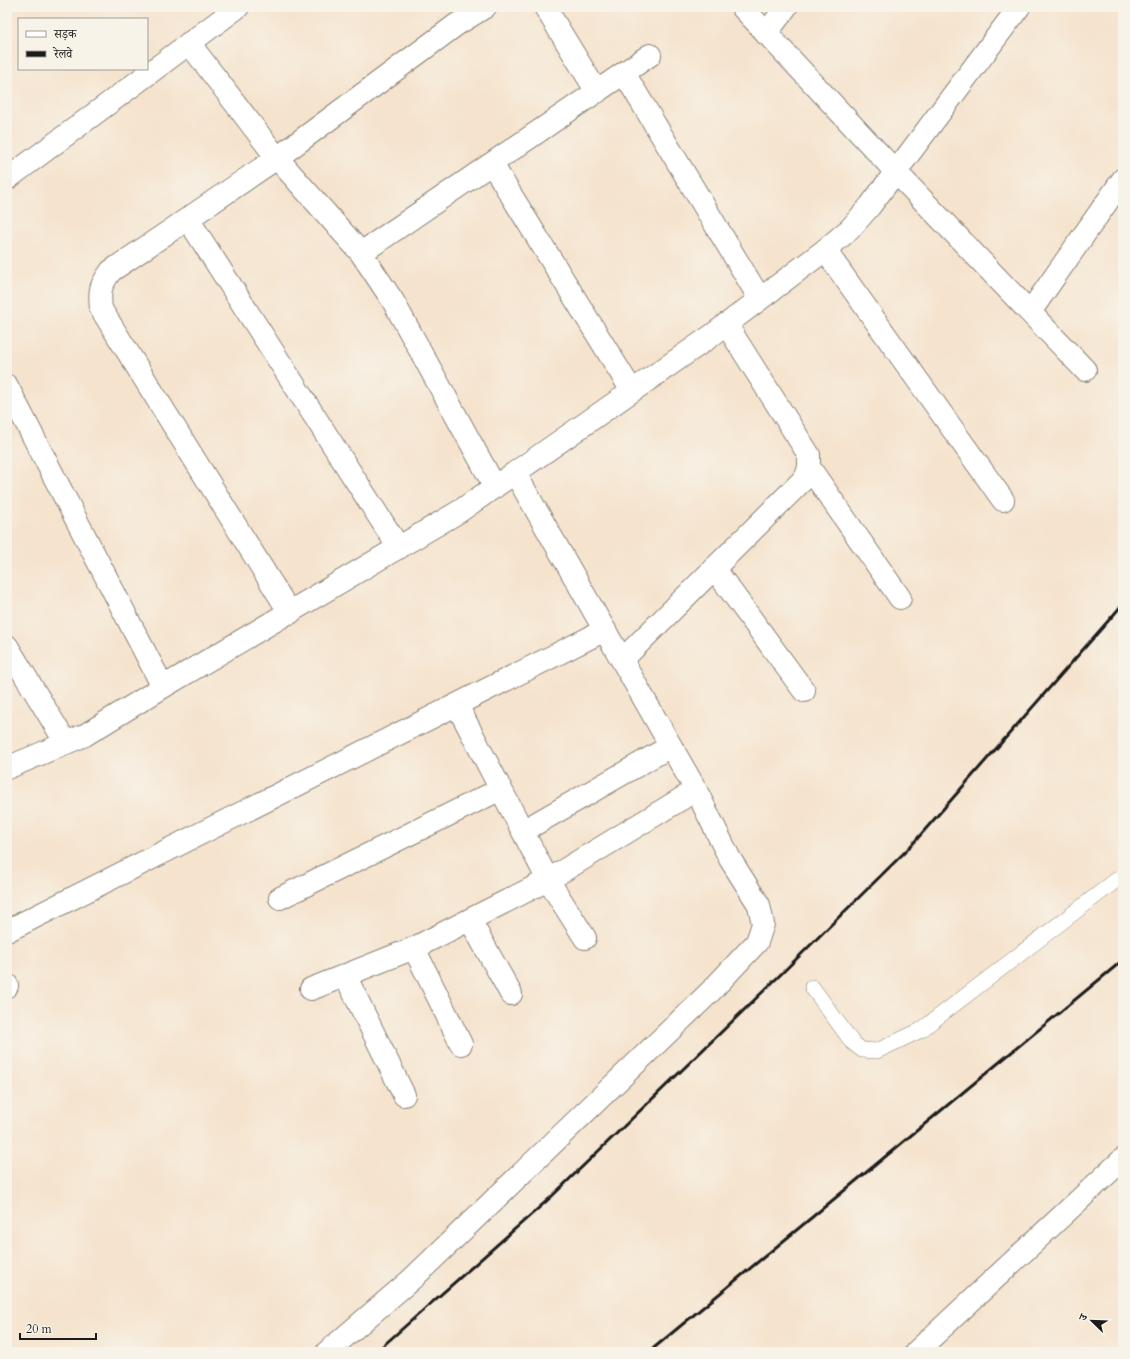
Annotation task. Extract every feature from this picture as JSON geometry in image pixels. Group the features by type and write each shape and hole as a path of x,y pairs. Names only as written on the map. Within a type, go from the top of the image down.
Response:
{"street":[{"path":"8,177 238,7"},
{"path":"290,613 101,309 99,296 101,284 111,271 277,158 456,25 485,7"},
{"path":"545,7 597,92"},
{"path":"742,7 895,171 1085,370"},
{"path":"766,34 786,7"},
{"path":"7,768 85,735 163,686 290,613 460,511 516,473 760,299 825,250 850,229 865,212 1019,7"},
{"path":"189,44 277,158 361,253 393,301 495,487"},
{"path":"361,253 650,55"},
{"path":"624,73 760,299"},
{"path":"492,164 632,391"},
{"path":"1030,312 1123,179"},
{"path":"188,219 399,548"},
{"path":"825,250 1003,500"},
{"path":"622,660 806,477 809,467 809,455 726,324"},
{"path":"7,386 163,686"},
{"path":"809,467 900,598"},
{"path":"327,1352 418,1273 711,991 757,942 763,924 759,905 730,859 696,790 516,473"},
{"path":"714,568 804,691"},
{"path":"7,931 605,630"},
{"path":"7,646 66,743"},
{"path":"457,705 548,880 585,938"},
{"path":"522,831 671,746"},
{"path":"280,898 501,789"},
{"path":"311,989 414,948 548,880 696,790"},
{"path":"470,920 512,994"},
{"path":"414,948 461,1044"},
{"path":"345,975 404,1095"},
{"path":"916,1352 1123,1159"}],"lane":[{"path":"812,987 852,1042 862,1050 877,1051 921,1030 1123,875"}],"railway":[{"path":"376,1352 550,1198 909,848 1123,604"},
{"path":"649,1352 1123,960"}]}
